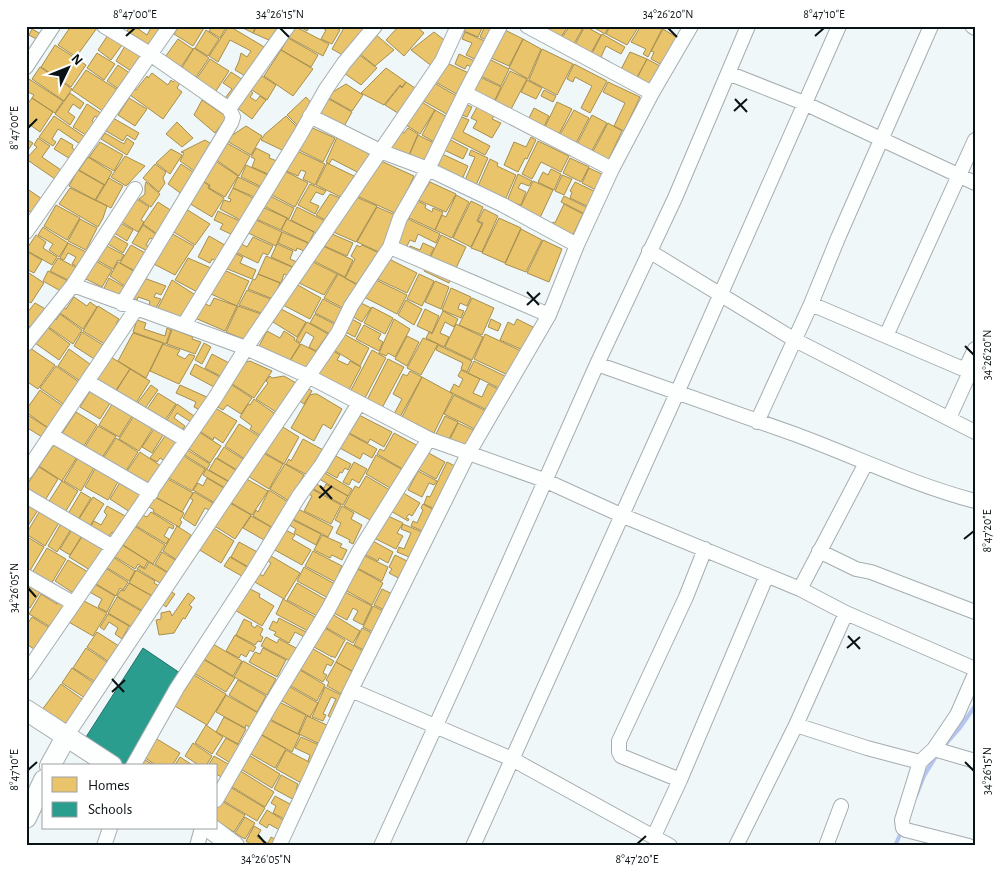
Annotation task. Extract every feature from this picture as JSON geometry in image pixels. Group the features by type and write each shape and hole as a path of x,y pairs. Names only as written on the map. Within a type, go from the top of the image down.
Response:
{"street":[{"path":"26,67 53,26"},
{"path":"104,26 150,54 229,109 233,117 122,304"},
{"path":"26,232 170,26"},
{"path":"229,109 288,26"},
{"path":"184,325 296,143 310,116 344,63 375,26"},
{"path":"26,673 215,398 246,348 442,61 458,26"},
{"path":"51,764 67,735 338,333 351,306 390,247 400,218 428,169 500,26"},
{"path":"527,26 652,93"},
{"path":"381,846 544,480 674,198 748,26"},
{"path":"473,846 677,393 839,26"},
{"path":"757,422 811,304 931,26"},
{"path":"279,846 352,690 468,454 549,315 577,245 612,169 688,27"},
{"path":"728,73 804,103 975,183"},
{"path":"465,93 612,169"},
{"path":"310,116 380,151 428,169 504,205 577,245"},
{"path":"886,336 975,140"},
{"path":"26,344 73,285 135,189"},
{"path":"390,247 549,315"},
{"path":"649,251 795,340 975,432"},
{"path":"73,285 246,348 308,376 429,439 544,480 621,515 800,589 846,613 975,669"},
{"path":"811,304 970,372"},
{"path":"26,472 136,309"},
{"path":"949,418 970,372 975,349"},
{"path":"597,364 798,436 954,495 975,501"},
{"path":"88,382 186,440"},
{"path":"134,764 177,688 254,570 358,403"},
{"path":"51,435 151,492"},
{"path":"218,797 328,610 358,554 429,439"},
{"path":"800,589 866,463"},
{"path":"26,496 113,547"},
{"path":"680,780 621,756 618,748 619,741 686,597 705,549"},
{"path":"819,551 856,569 871,572 975,612"},
{"path":"654,836 680,780 767,575"},
{"path":"26,576 73,603"},
{"path":"736,846 796,725 846,613"},
{"path":"969,846 906,830 902,820 920,762 934,749 957,715 975,674"},
{"path":"352,690 512,759 670,846"},
{"path":"26,710 109,764"},
{"path":"796,725 867,748 920,762"},
{"path":"934,749 975,761"},
{"path":"26,818 42,784"},
{"path":"826,846 841,806"},
{"path":"104,846 109,830"},
{"path":"197,846 201,830"},
{"path":"213,830 234,846"}],"building: Homes":[{"path":"71,26 95,26 97,28 76,57 58,45"},
{"path":"130,26 134,26 147,35 152,26 159,29 149,45 127,31"},
{"path":"179,26 201,26 204,28 193,46 174,34"},
{"path":"212,26 227,26 220,38 209,31"},
{"path":"229,26 266,48 247,77 235,70 241,53 247,57 251,51 230,40 218,62 209,56"},
{"path":"239,26 256,26 253,33"},
{"path":"257,26 283,26 273,42 253,33"},
{"path":"294,26 329,44 323,56 288,37"},
{"path":"298,26 310,26 307,31"},
{"path":"319,26 333,26 340,30 332,44 321,39 326,30"},
{"path":"345,26 359,26 366,30 363,36 359,34 348,53 348,58 332,49"},
{"path":"399,26 416,26 424,33 404,56 386,40"},
{"path":"466,26 483,26 478,37 464,31"},
{"path":"485,26 497,26 490,42 480,37"},
{"path":"551,26 556,28 557,26 568,26 556,45 542,39"},
{"path":"570,26 584,26 570,51 557,44"},
{"path":"585,26 601,35 587,60 571,52"},
{"path":"591,26 609,26 605,34"},
{"path":"610,26 639,26 627,45 606,34"},
{"path":"641,26 657,26 662,29 648,57 643,54 646,49 631,42"},
{"path":"32,29 41,34 38,40 29,35"},
{"path":"503,29 523,39 509,66 489,57"},
{"path":"663,29 678,38 662,65 651,59 654,52 651,51"},
{"path":"206,30 219,39 208,56 195,48"},
{"path":"434,32 448,43 433,67 411,50"},
{"path":"465,32 489,43 481,62 466,55 472,43 462,39"},
{"path":"375,34 394,50 375,66 359,53"},
{"path":"602,34 625,47 621,54 606,46 601,57 610,62 605,70 588,61"},
{"path":"108,35 122,45 111,60 98,50"},
{"path":"288,38 318,55 311,67 281,50"},
{"path":"178,39 193,49 179,70 163,60"},
{"path":"523,39 541,49 528,79 509,68"},
{"path":"55,45 86,65 71,87 41,67"},
{"path":"125,46 140,56 131,71 116,61"},
{"path":"194,48 209,58 194,80 180,71"},
{"path":"542,49 573,64 557,95 529,80"},
{"path":"281,50 313,69 293,96 264,76"},
{"path":"630,52 647,59 634,83 618,75"},
{"path":"97,53 115,64 104,80 87,68"},
{"path":"357,53 377,68 361,85 341,71"},
{"path":"459,54 479,63 476,69 467,65 465,69 455,64"},
{"path":"210,59 229,71 214,94 195,81"},
{"path":"489,59 509,69 501,86 481,76"},
{"path":"647,59 660,66 647,89 635,82"},
{"path":"447,63 471,74 460,96 432,80"},
{"path":"574,64 607,81 590,113 581,108 592,86 575,77 573,82 567,79"},
{"path":"118,65 131,74 120,90 107,81"},
{"path":"40,67 72,89 64,101 32,79"},
{"path":"386,68 406,82 402,87 400,85 384,105 361,93"},
{"path":"86,70 118,90 104,112 72,90"},
{"path":"510,71 527,79 509,113 493,105"},
{"path":"231,72 246,82 232,103 225,98 232,89 223,83"},
{"path":"152,73 168,85 171,80 180,83 177,88 182,92 163,119 130,95"},
{"path":"259,74 276,85 267,100 249,88"},
{"path":"480,77 501,87 493,104 472,94"},
{"path":"29,79 63,101 55,113 32,98 34,95 26,91 26,84"},
{"path":"527,80 542,88 536,99 521,92"},
{"path":"431,81 460,98 450,116 420,99"},
{"path":"406,82 418,90 401,115 385,105 400,86 402,88"},
{"path":"608,82 640,97 624,131 614,126 625,103 603,92"},
{"path":"346,84 363,95 352,111 327,97"},
{"path":"249,89 253,93 250,97 256,101 260,96 266,100 252,119 236,107"},
{"path":"544,90 556,96 553,102 541,96"},
{"path":"70,93 84,103 80,109 73,104 68,112 75,117 70,125 55,114"},
{"path":"306,97 313,105 300,128 287,115"},
{"path":"32,98 53,112 40,132 26,122 29,114 26,113 26,106"},
{"path":"129,98 147,109 135,126 118,115"},
{"path":"327,98 352,112 342,130 317,116"},
{"path":"202,100 227,117 215,133 194,115"},
{"path":"420,101 435,110 420,134 406,125"},
{"path":"557,102 572,109 557,138 543,131"},
{"path":"87,104 104,115 101,120 95,116 92,121 97,125 89,137 73,127"},
{"path":"465,104 472,107 467,117 460,114"},
{"path":"477,107 494,116 492,119 501,123 492,138 473,128 477,121 471,118"},
{"path":"534,108 549,116 542,131 526,124"},
{"path":"435,110 449,118 436,143 422,135"},
{"path":"574,110 589,118 574,147 558,138"},
{"path":"592,115 607,123 589,156 575,148"},
{"path":"54,116 85,137 80,144 58,129 52,139 56,142 53,146 39,137"},
{"path":"286,116 300,130 284,151 261,140 265,134"},
{"path":"460,116 469,120 463,132 490,146 485,155 450,137"},
{"path":"113,118 139,133 135,140 127,135 123,141 106,131"},
{"path":"177,122 193,138 182,147 166,134"},
{"path":"608,123 622,131 606,165 590,157"},
{"path":"246,126 262,136 251,155 225,140"},
{"path":"308,126 335,138 323,162 297,149"},
{"path":"408,128 418,134 407,160 389,152 402,132 404,133"},
{"path":"105,133 124,144 127,138 134,143 127,155 101,139"},
{"path":"418,135 436,144 424,168 407,160"},
{"path":"337,137 371,155 361,174 332,159 329,164 326,162"},
{"path":"531,137 536,140 518,172 504,165 514,142 526,147"},
{"path":"38,138 50,146 42,157 61,170 55,179 26,159 37,147 34,145"},
{"path":"61,138 73,145 72,148 77,151 72,160 54,149"},
{"path":"447,138 468,149 463,159 442,149"},
{"path":"26,139 33,143 26,153"},
{"path":"205,140 213,145 197,173 180,161 184,153 181,152"},
{"path":"538,141 569,156 561,172 541,162 532,179 522,174"},
{"path":"100,142 123,155 114,171 89,157"},
{"path":"225,142 250,156 239,176 215,159"},
{"path":"256,148 270,155 269,158 277,161 270,175 252,167 255,159 251,157"},
{"path":"171,149 182,155 170,174 156,163"},
{"path":"295,150 325,164 315,185 303,179 306,172 301,170 298,176 284,170"},
{"path":"471,150 488,158 473,192 462,187 475,157 469,155"},
{"path":"440,153 468,166 460,184 431,171"},
{"path":"125,156 145,166 126,186 111,177"},
{"path":"88,157 112,172 105,185 79,170"},
{"path":"570,158 589,167 581,182 563,173"},
{"path":"490,159 498,163 497,166 516,175 503,205 475,193"},
{"path":"214,160 238,176 225,197 209,188 210,185 202,181"},
{"path":"381,161 414,176 397,214 357,196"},
{"path":"327,163 354,176 343,198 316,185"},
{"path":"155,164 166,172 163,178 165,183 159,192 143,178"},
{"path":"181,164 196,174 183,195 168,184"},
{"path":"246,165 270,176 264,188 241,177"},
{"path":"589,168 604,175 596,190 582,183"},
{"path":"551,169 561,174 554,190 538,182 543,172 548,175"},
{"path":"78,170 104,185 95,200 69,186"},
{"path":"283,170 308,183 295,207 268,193"},
{"path":"518,174 532,181 529,186 521,183 518,188 526,192 521,205 517,204 515,210 505,206"},
{"path":"562,175 572,179 564,195 555,191"},
{"path":"238,177 261,188 257,198 233,188"},
{"path":"109,178 123,186 111,208 96,200"},
{"path":"533,181 553,190 538,222 518,212"},
{"path":"146,182 160,194 151,207 139,199 145,194"},
{"path":"204,182 209,186 208,188 224,198 212,217 187,202 200,183 202,185"},
{"path":"430,182 456,194 446,212 418,200"},
{"path":"575,182 596,192 589,207 570,198 572,192 570,191"},
{"path":"310,184 326,191 323,195 316,192 310,202 319,206 315,214 298,205"},
{"path":"26,188 42,199 32,213 26,209"},
{"path":"70,188 107,206 98,227 59,204"},
{"path":"233,188 257,200 246,223 220,209 224,200 230,202 231,199 228,198"},
{"path":"330,194 345,200 329,222 316,215"},
{"path":"268,195 294,208 289,219 262,205"},
{"path":"456,195 469,202 452,238 435,230 442,215 446,217"},
{"path":"564,196 588,208 585,214 561,202"},
{"path":"356,197 377,206 356,242 331,231"},
{"path":"137,199 149,207 141,220 144,222 138,232 122,222"},
{"path":"415,200 426,205 425,208 432,212 433,208 443,212 435,230 407,217"},
{"path":"471,201 483,207 477,221 482,224 471,247 453,238"},
{"path":"158,202 175,213 160,236 143,224"},
{"path":"564,204 583,214 570,241 549,230 553,222 555,223"},
{"path":"56,205 80,218 67,240 44,226"},
{"path":"260,206 287,218 281,230 254,218"},
{"path":"297,207 327,222 320,235 291,220"},
{"path":"377,207 400,217 379,252 357,242"},
{"path":"186,209 210,224 195,245 172,231"},
{"path":"484,209 498,216 482,252 471,248 483,223 478,221"},
{"path":"218,211 242,222 235,236 220,229 223,224 214,220"},
{"path":"406,218 440,234 436,243 418,234 415,242 410,240 402,256 391,251"},
{"path":"499,218 521,228 505,263 482,253"},
{"path":"80,219 97,228 86,250 68,241"},
{"path":"254,219 282,232 276,246 246,232"},
{"path":"287,219 314,232 309,243 281,230"},
{"path":"117,221 133,230 127,241 111,231"},
{"path":"143,225 157,235 155,240 150,238 146,245 150,247 147,251 132,243"},
{"path":"43,227 68,243 59,257 49,250 53,244 38,235"},
{"path":"521,229 542,240 526,272 505,264"},
{"path":"169,232 194,246 175,275 150,262"},
{"path":"282,232 308,243 304,251 297,248 296,251 278,243"},
{"path":"111,234 128,244 123,253 106,243"},
{"path":"332,234 353,243 347,256 322,245"},
{"path":"36,235 46,242 43,248 57,257 52,265 26,250"},
{"path":"441,235 466,247 449,283 424,271"},
{"path":"209,236 230,248 220,263 212,259 210,263 198,257"},
{"path":"253,237 273,246 268,255 263,253 258,263 235,252 240,243 247,247"},
{"path":"543,240 562,249 549,282 527,273"},
{"path":"68,243 86,252 78,267 72,264 76,257 68,253 64,260 60,258"},
{"path":"423,243 434,248 424,268 404,258 410,246 420,250"},
{"path":"277,244 293,251 290,259 297,262 295,268 271,257"},
{"path":"105,245 124,255 120,261 118,260 113,269 97,260"},
{"path":"131,245 147,254 137,272 120,263"},
{"path":"321,245 353,260 345,277 312,260"},
{"path":"357,245 360,247 362,245 379,253 359,285 345,278 355,259 351,256"},
{"path":"26,251 42,260 34,273 26,269"},
{"path":"234,253 243,257 240,263 256,270 252,279 225,268"},
{"path":"266,256 292,267 288,276 284,274 281,283 258,274"},
{"path":"58,258 77,268 70,281 50,271"},
{"path":"188,258 211,268 199,293 175,280"},
{"path":"94,260 112,270 102,287 84,278"},
{"path":"387,260 391,260 417,273 407,293 375,278"},
{"path":"311,261 337,274 324,295 297,282"},
{"path":"118,262 137,273 128,288 110,276"},
{"path":"224,270 249,281 237,306 209,293"},
{"path":"26,271 44,283 31,303 26,300"},
{"path":"48,271 70,282 64,293 43,281"},
{"path":"258,274 280,283 273,299 248,289"},
{"path":"338,274 359,286 345,309 324,298"},
{"path":"419,274 434,281 422,306 407,299"},
{"path":"109,278 128,289 118,298 109,294 104,288"},
{"path":"144,278 166,286 161,295 156,293 154,297 161,299 156,308 149,305 150,301 138,297 137,300 129,297"},
{"path":"374,279 407,295 397,314 362,296"},
{"path":"172,280 197,296 183,320 157,310"},
{"path":"435,281 449,287 441,309 425,302"},
{"path":"296,284 321,298 310,319 283,305"},
{"path":"451,288 471,297 467,306 460,303 458,309 464,311 461,318 442,310"},
{"path":"247,290 273,300 264,314 239,305"},
{"path":"74,297 87,306 90,302 97,307 83,329 60,313 63,307 66,309"},
{"path":"214,298 237,306 225,331 195,318 203,303 210,306"},
{"path":"472,298 494,308 482,335 459,325"},
{"path":"323,299 346,311 339,325 315,313"},
{"path":"406,300 422,309 414,325 398,315"},
{"path":"359,302 371,308 362,322 350,315"},
{"path":"35,303 49,311 33,330 26,323 26,314"},
{"path":"98,306 119,319 116,324 120,327 108,346 83,331"},
{"path":"238,306 264,315 246,340 226,332"},
{"path":"372,307 393,318 385,334 364,323"},
{"path":"281,309 306,322 297,337 273,322"},
{"path":"425,309 439,316 432,333 417,326"},
{"path":"443,311 458,319 454,327 445,322 440,333 449,337 444,347 426,338 429,332 432,334"},
{"path":"60,314 82,330 73,344 47,326 53,317 56,320"},
{"path":"315,314 338,326 332,335 310,323"},
{"path":"350,318 361,324 355,337 341,330"},
{"path":"394,319 410,329 395,357 388,353 386,356 379,353"},
{"path":"491,319 501,324 498,331 488,327"},
{"path":"517,319 535,328 525,351 500,340 508,322 514,325"},
{"path":"137,320 146,323 144,329 165,336 167,328 171,330 166,344 133,332"},
{"path":"307,322 328,334 316,351 309,347 314,337 306,332 300,343 296,340"},
{"path":"456,324 483,337 472,360 445,347"},
{"path":"364,325 381,334 378,339 383,342 379,351 356,339"},
{"path":"47,327 70,344 59,360 35,343"},
{"path":"172,329 201,342 195,354 167,344"},
{"path":"267,331 280,338 284,331 295,338 294,340 300,344 289,362 258,348"},
{"path":"82,332 108,348 99,362 74,346"},
{"path":"133,333 163,343 146,378 118,361"},
{"path":"342,333 369,348 360,366 332,349"},
{"path":"485,334 521,351 510,376 474,359"},
{"path":"407,336 419,342 407,366 395,359"},
{"path":"423,338 438,344 421,375 407,368"},
{"path":"204,343 211,347 202,364 195,360"},
{"path":"163,344 180,350 177,355 185,359 189,354 195,356 179,384 150,371"},
{"path":"301,344 317,352 304,370 289,362"},
{"path":"438,345 472,361 467,372 461,369 463,363 436,350"},
{"path":"30,348 55,365 38,389 26,381 26,354"},
{"path":"69,349 94,367 83,383 58,366"},
{"path":"330,349 340,355 337,360 348,365 350,361 361,367 349,390 314,374"},
{"path":"372,350 386,358 364,400 350,392"},
{"path":"212,354 231,364 224,378 205,368"},
{"path":"111,357 130,369 114,393 95,382"},
{"path":"388,359 404,367 382,408 367,400"},
{"path":"250,361 272,371 254,398 229,382 246,362"},
{"path":"474,361 509,378 503,390 468,373"},
{"path":"195,364 224,379 221,384 217,381 214,387 190,374"},
{"path":"56,366 79,382 63,404 40,388"},
{"path":"130,369 150,381 134,406 115,393"},
{"path":"461,370 480,379 473,393 482,397 488,384 504,392 493,413 450,392 454,384 459,387 463,379 458,376"},
{"path":"410,371 422,377 400,417 394,414 402,399 393,394 403,374 407,376"},
{"path":"270,376 272,378 284,376 296,383 276,412 256,399 268,383 266,381"},
{"path":"422,377 453,394 434,433 402,417"},
{"path":"229,383 252,398 241,414 227,405 223,410 214,405"},
{"path":"151,385 158,390 143,411 135,406"},
{"path":"180,385 209,398 202,411 194,407 196,402 176,393"},
{"path":"303,386 312,391 304,404 295,398"},
{"path":"92,388 112,400 100,419 80,407"},
{"path":"40,390 63,406 48,428 26,412"},
{"path":"158,393 176,404 163,423 145,412"},
{"path":"317,394 342,409 331,429 323,424 314,441 291,428 310,395"},
{"path":"454,395 490,413 481,432 444,414"},
{"path":"254,399 277,415 263,437 250,429 252,426 240,417 248,404 250,405"},
{"path":"114,401 134,413 119,437 99,425"},
{"path":"177,404 194,416 191,422 177,413 174,418 185,426 181,433 165,423"},
{"path":"212,406 237,421 223,443 214,437 213,440 198,430"},
{"path":"76,412 97,425 82,449 61,435"},
{"path":"26,414 48,428 42,437 26,427"},
{"path":"135,414 154,426 139,451 119,439"},
{"path":"359,415 392,432 384,447 370,439 368,443 349,433"},
{"path":"445,416 458,422 448,441 436,434"},
{"path":"458,423 478,432 469,451 449,441"},
{"path":"239,424 262,438 248,461 225,446"},
{"path":"278,424 299,437 284,464 262,451"},
{"path":"98,426 116,436 100,461 83,450"},
{"path":"156,426 165,432 152,453 142,447"},
{"path":"196,430 221,446 210,463 186,447"},
{"path":"346,432 377,449 372,458 363,453 360,459 338,447"},
{"path":"167,433 179,441 166,462 160,458 157,462 150,458"},
{"path":"394,433 420,447 406,471 377,454 380,449 384,451"},
{"path":"116,438 138,452 124,474 102,460"},
{"path":"303,439 325,451 311,477 286,464 289,459 291,461"},
{"path":"56,442 79,454 62,481 39,466"},
{"path":"224,447 246,461 240,472 217,458"},
{"path":"186,449 210,464 207,469 183,454"},
{"path":"425,451 445,462 436,479 416,468"},
{"path":"140,452 161,466 148,487 125,474"},
{"path":"263,453 283,464 269,489 246,475"},
{"path":"80,454 96,464 81,491 64,481"},
{"path":"182,455 205,469 192,491 167,477"},
{"path":"334,455 351,464 348,470 345,468 342,473 340,472 337,478 323,470"},
{"path":"376,455 405,471 392,489 366,474"},
{"path":"216,458 239,472 232,483 209,470"},
{"path":"354,462 367,469 359,483 352,479 349,485 343,482"},
{"path":"447,462 465,471 445,514 424,504 427,496 430,497"},
{"path":"285,464 304,475 289,501 270,489"},
{"path":"97,465 120,478 108,500 85,487"},
{"path":"39,467 58,479 44,502 26,492 26,486"},
{"path":"206,469 229,482 225,488 203,475"},
{"path":"320,470 352,489 348,496 316,477"},
{"path":"418,471 437,481 434,485 429,483 422,497 408,490"},
{"path":"366,476 390,490 372,521 344,506 355,486 359,488"},
{"path":"166,478 193,493 182,512 154,496"},
{"path":"207,478 224,488 215,503 193,490 198,483 203,486"},
{"path":"245,478 268,491 252,515 230,502"},
{"path":"122,479 145,493 130,512 110,499"},
{"path":"62,481 78,491 63,516 46,506"},
{"path":"313,482 324,488 326,484 348,496 343,505 310,487"},
{"path":"310,488 341,505 331,524 304,511 312,496 307,493"},
{"path":"269,490 288,502 273,528 253,516 256,510 258,512"},
{"path":"400,491 420,503 412,516 409,514 406,518 409,519 408,521 389,510"},
{"path":"81,492 91,498 76,523 66,517"},
{"path":"194,492 213,503 209,510 205,508 195,526 183,518 193,500 190,498"},
{"path":"151,495 184,513 179,527 153,512 154,510 146,505"},
{"path":"93,497 104,504 88,529 77,522"},
{"path":"26,502 38,510 26,529"},
{"path":"228,502 251,515 235,539 213,525"},
{"path":"423,504 434,510 432,535 411,526 413,521 417,523 423,510 421,508"},
{"path":"107,506 129,518 125,524 121,521 117,528 122,531 119,536 112,532 107,540 89,529 94,521 101,525 107,515 104,512"},
{"path":"342,506 354,513 351,519 362,525 353,544 349,542 350,540 336,533 341,523 335,520"},
{"path":"41,509 60,521 45,546 26,534"},
{"path":"298,509 333,527 328,537 293,519"},
{"path":"151,512 174,526 173,529 169,527 164,536 169,539 166,544 133,524 140,514 147,517"},
{"path":"386,515 403,523 397,533 403,536 396,549 374,538"},
{"path":"251,516 271,527 264,540 243,528"},
{"path":"289,518 321,534 316,545 294,533 296,529 286,523"},
{"path":"63,520 73,526 57,552 48,546"},
{"path":"131,524 165,545 153,564 120,543"},
{"path":"403,524 429,535 414,559 397,552 399,547 404,549 411,533 401,529"},
{"path":"177,526 191,535 177,560 163,551"},
{"path":"212,527 234,541 221,563 198,549"},
{"path":"73,528 83,534 70,555 60,549"},
{"path":"284,529 295,535 292,539 311,550 302,565 273,549"},
{"path":"85,532 105,545 90,570 69,557"},
{"path":"322,535 342,544 340,547 347,550 342,560 332,555 330,558 314,550"},
{"path":"26,536 44,547 28,574 26,573"},
{"path":"371,540 393,552 388,563 379,558 378,561 364,554"},
{"path":"239,542 261,554 252,569 231,557"},
{"path":"119,543 148,561 144,568 138,564 135,569 112,555"},
{"path":"47,548 66,559 50,586 32,573"},
{"path":"313,551 342,566 339,572 343,575 339,584 305,566"},
{"path":"162,552 177,561 170,574 155,564"},
{"path":"110,555 135,571 129,581 104,566"},
{"path":"363,555 388,567 382,581 357,568"},
{"path":"395,555 417,566 408,583 389,573 392,569 389,567"},
{"path":"271,556 300,573 284,599 253,581 258,573 263,576 271,563 268,561"},
{"path":"230,557 252,570 247,579 224,566"},
{"path":"68,560 88,572 75,594 55,581"},
{"path":"149,562 170,574 162,587 159,585 160,583 137,569 139,566 145,569"},
{"path":"102,566 128,582 123,590 120,588 116,596 93,582"},
{"path":"304,567 335,584 328,598 297,581"},
{"path":"356,568 383,583 372,605 345,590"},
{"path":"136,570 155,581 154,583 159,586 154,597 129,583"},
{"path":"91,582 115,596 107,612 98,607 102,599 86,590"},
{"path":"26,583 42,589 30,608 26,606"},
{"path":"129,583 152,596 143,611 117,596 121,590 124,591"},
{"path":"297,583 330,602 317,616 287,600"},
{"path":"246,587 260,594 259,597 274,606 262,626 233,609"},
{"path":"382,589 401,598 393,614 374,605"},
{"path":"168,590 175,594 166,607 160,602"},
{"path":"343,591 372,606 363,625 353,620 358,611 353,608 347,620 332,612"},
{"path":"188,593 195,598 189,605 192,607 185,619 183,618 174,633 159,635 156,620 161,619 161,613 170,611 172,616"},
{"path":"41,594 57,604 61,599 70,604 54,629 29,614"},
{"path":"117,597 141,611 132,627 108,613"},
{"path":"283,599 315,617 308,631 276,614"},
{"path":"84,601 107,613 93,636 67,621 78,605 81,606"},
{"path":"373,606 392,615 381,636 363,627"},
{"path":"108,614 129,626 122,639 115,634 118,628 109,622 104,630 100,627"},
{"path":"332,614 360,631 353,643 325,627"},
{"path":"32,617 53,630 39,652 26,644 26,626"},
{"path":"279,618 306,632 304,637 295,632 289,643 274,635 276,632 269,629 273,621 277,623"},
{"path":"244,619 252,623 251,625 255,628 257,625 263,629 260,635 263,637 261,642 258,641 255,645 236,635"},
{"path":"325,628 345,640 335,658 314,647"},
{"path":"362,628 380,637 372,654 354,645"},
{"path":"97,632 122,648 112,664 87,647"},
{"path":"235,635 256,647 253,652 250,650 246,657 241,654 239,658 226,651"},
{"path":"266,637 277,643 279,639 296,648 290,661 261,646"},
{"path":"347,642 372,656 361,676 336,662"},
{"path":"213,644 242,661 233,676 204,659"},
{"path":"308,646 334,661 331,666 327,664 323,673 327,675 323,682 296,667"},
{"path":"86,648 110,664 97,683 73,668"},
{"path":"263,648 286,660 277,677 249,662 255,652 260,654"},
{"path":"201,658 235,678 226,692 192,672"},
{"path":"243,661 276,679 267,695 234,677"},
{"path":"336,662 360,676 349,698 327,686 329,682 326,680"},
{"path":"295,667 325,685 317,701 286,683"},
{"path":"72,668 94,683 85,698 62,683"},
{"path":"194,675 226,694 207,725 173,705 182,689 184,691"},
{"path":"238,680 266,696 257,712 229,695"},
{"path":"61,684 85,701 70,723 63,723 42,710"},
{"path":"285,684 318,703 310,717 277,698"},
{"path":"325,687 347,698 337,720 328,716 336,699 331,697 323,714 326,715 323,721 312,717"},
{"path":"226,695 260,714 252,729 246,725 245,728 216,712"},
{"path":"277,701 306,715 298,734 268,718"},
{"path":"307,716 338,730 330,749 299,734"},
{"path":"224,717 246,729 238,744 216,732"},
{"path":"267,719 300,735 292,752 259,733"},
{"path":"206,725 223,737 212,754 195,743"},
{"path":"258,733 286,749 275,768 247,752"},
{"path":"152,736 180,753 173,764 154,764 141,755"},
{"path":"301,737 326,748 318,766 308,761 310,755 295,748"},
{"path":"226,738 242,747 232,764 216,754"},
{"path":"193,743 212,756 207,764 197,764 185,756"},
{"path":"286,750 313,764 303,784 276,769"},
{"path":"247,754 280,774 272,788 239,768"},
{"path":"214,756 230,765 223,778 218,775 218,764 209,764"},
{"path":"180,757 191,764 175,764"},
{"path":"142,758 152,764 138,764"},
{"path":"239,770 274,792 265,807 229,785"},
{"path":"281,775 298,784 296,789 303,793 298,802 274,789"},
{"path":"227,785 265,808 257,821 219,798"},
{"path":"275,796 290,804 292,800 299,804 290,822 273,813 276,806 271,803"},
{"path":"220,800 245,815 234,832 218,822 218,804"},
{"path":"267,810 288,823 283,832 269,824 267,828 259,823"},
{"path":"245,817 255,823 245,839 235,833"},
{"path":"254,826 261,830 257,837 268,843 271,837 280,842 278,846 253,846 246,841"}],"building: Schools":[{"path":"143,648 183,675 127,764 123,764 86,737"}],"waterway":[{"path":"944,746 975,706"},
{"path":"916,796 924,776 938,753"},
{"path":"895,846 902,830"}]}
